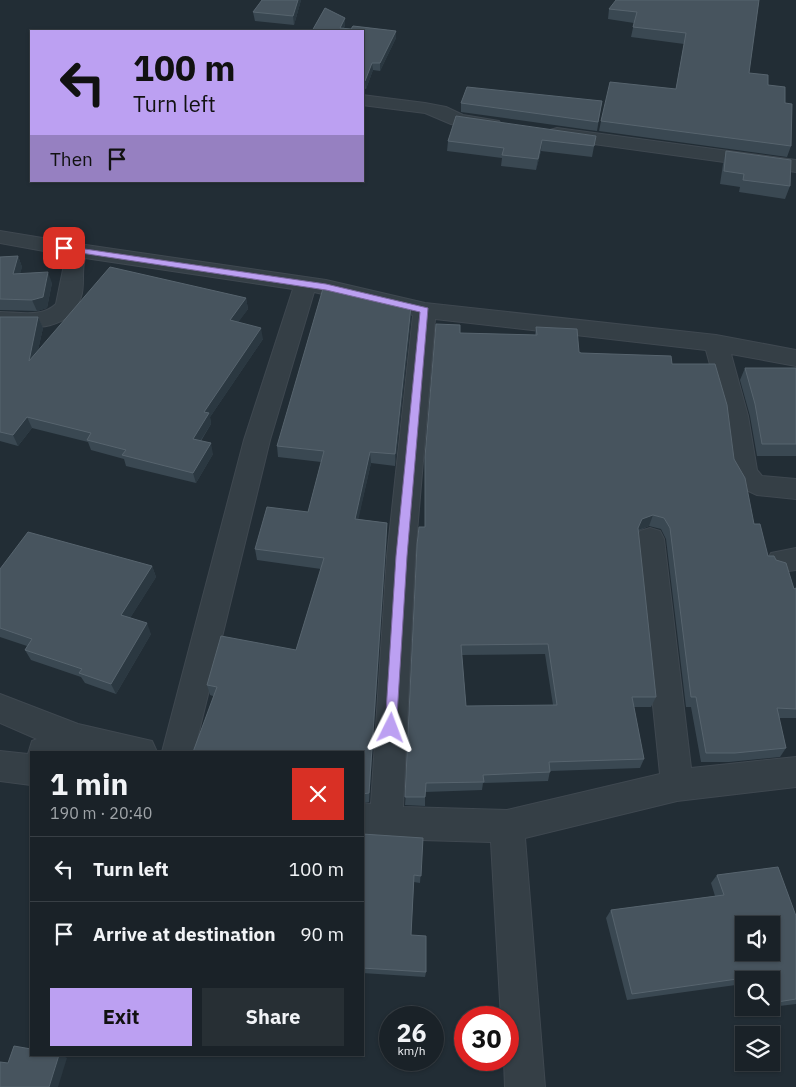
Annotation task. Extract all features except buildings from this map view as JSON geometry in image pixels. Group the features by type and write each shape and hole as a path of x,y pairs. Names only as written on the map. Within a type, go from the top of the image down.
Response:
{"street":[{"path":"364,100 425,108 440,111 458,120 507,127"},
{"path":"536,131 796,166"},
{"path":"0,237 80,251 306,284 425,310 716,343 796,358"},
{"path":"0,319 46,320 67,308 72,296 72,260 80,251"},
{"path":"178,751 257,440 306,284"},
{"path":"425,310 374,821 507,826 677,785 796,772"},
{"path":"716,343 736,416 744,470 749,480 757,485 796,489"},
{"path":"650,539 677,785"},
{"path":"0,708 37,725 78,740 136,751"},
{"path":"47,751 78,740"},
{"path":"507,826 525,1087"}],"route":[{"path":"64,248 326,287 425,310 401,556 391,728"}]}
